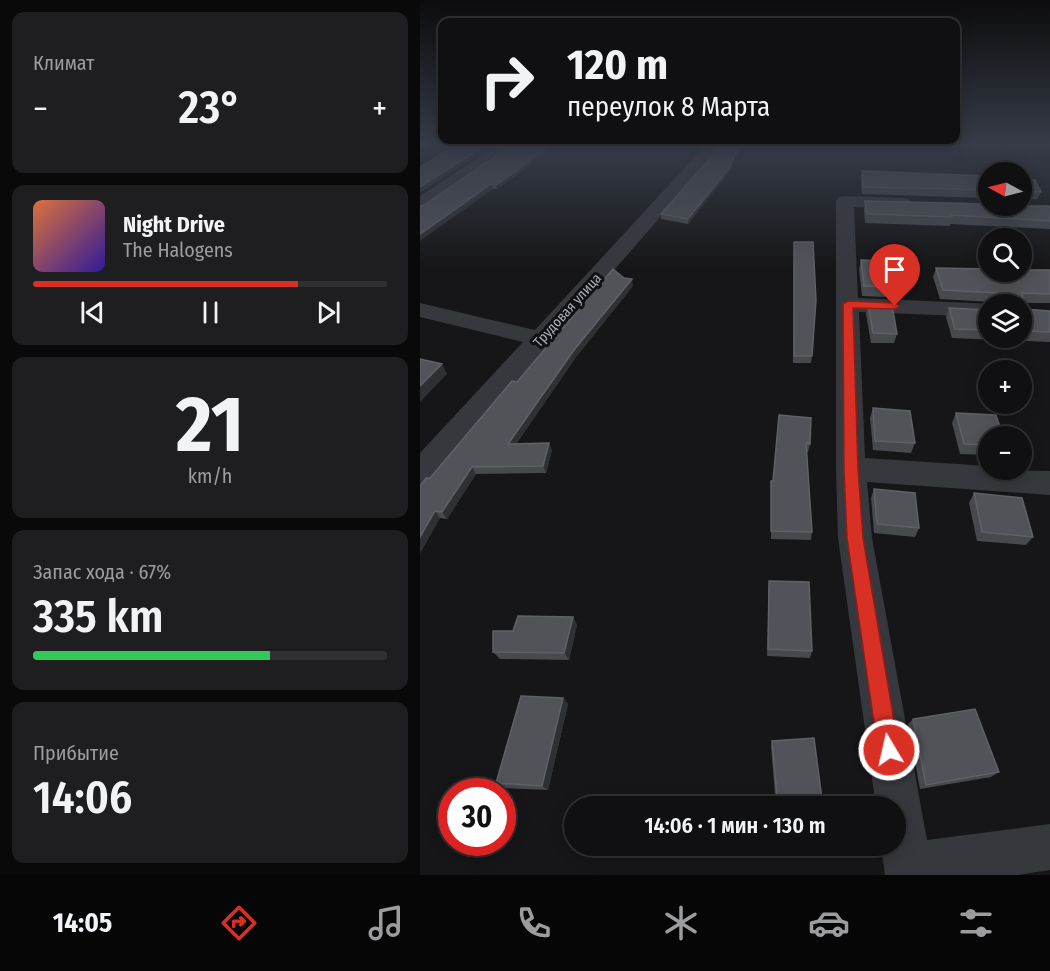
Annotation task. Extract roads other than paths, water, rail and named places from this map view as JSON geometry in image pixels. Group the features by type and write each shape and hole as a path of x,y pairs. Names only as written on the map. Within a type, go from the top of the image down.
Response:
{"street":[{"path":"420,204 446,187"},
{"name":"Трудовая улица","path":"420,473 677,187"},
{"path":"917,203 845,201 851,469 855,538 908,871 1050,847"},
{"path":"848,304 978,310"},
{"path":"420,310 541,339"},
{"path":"851,469 1050,483"}]}
